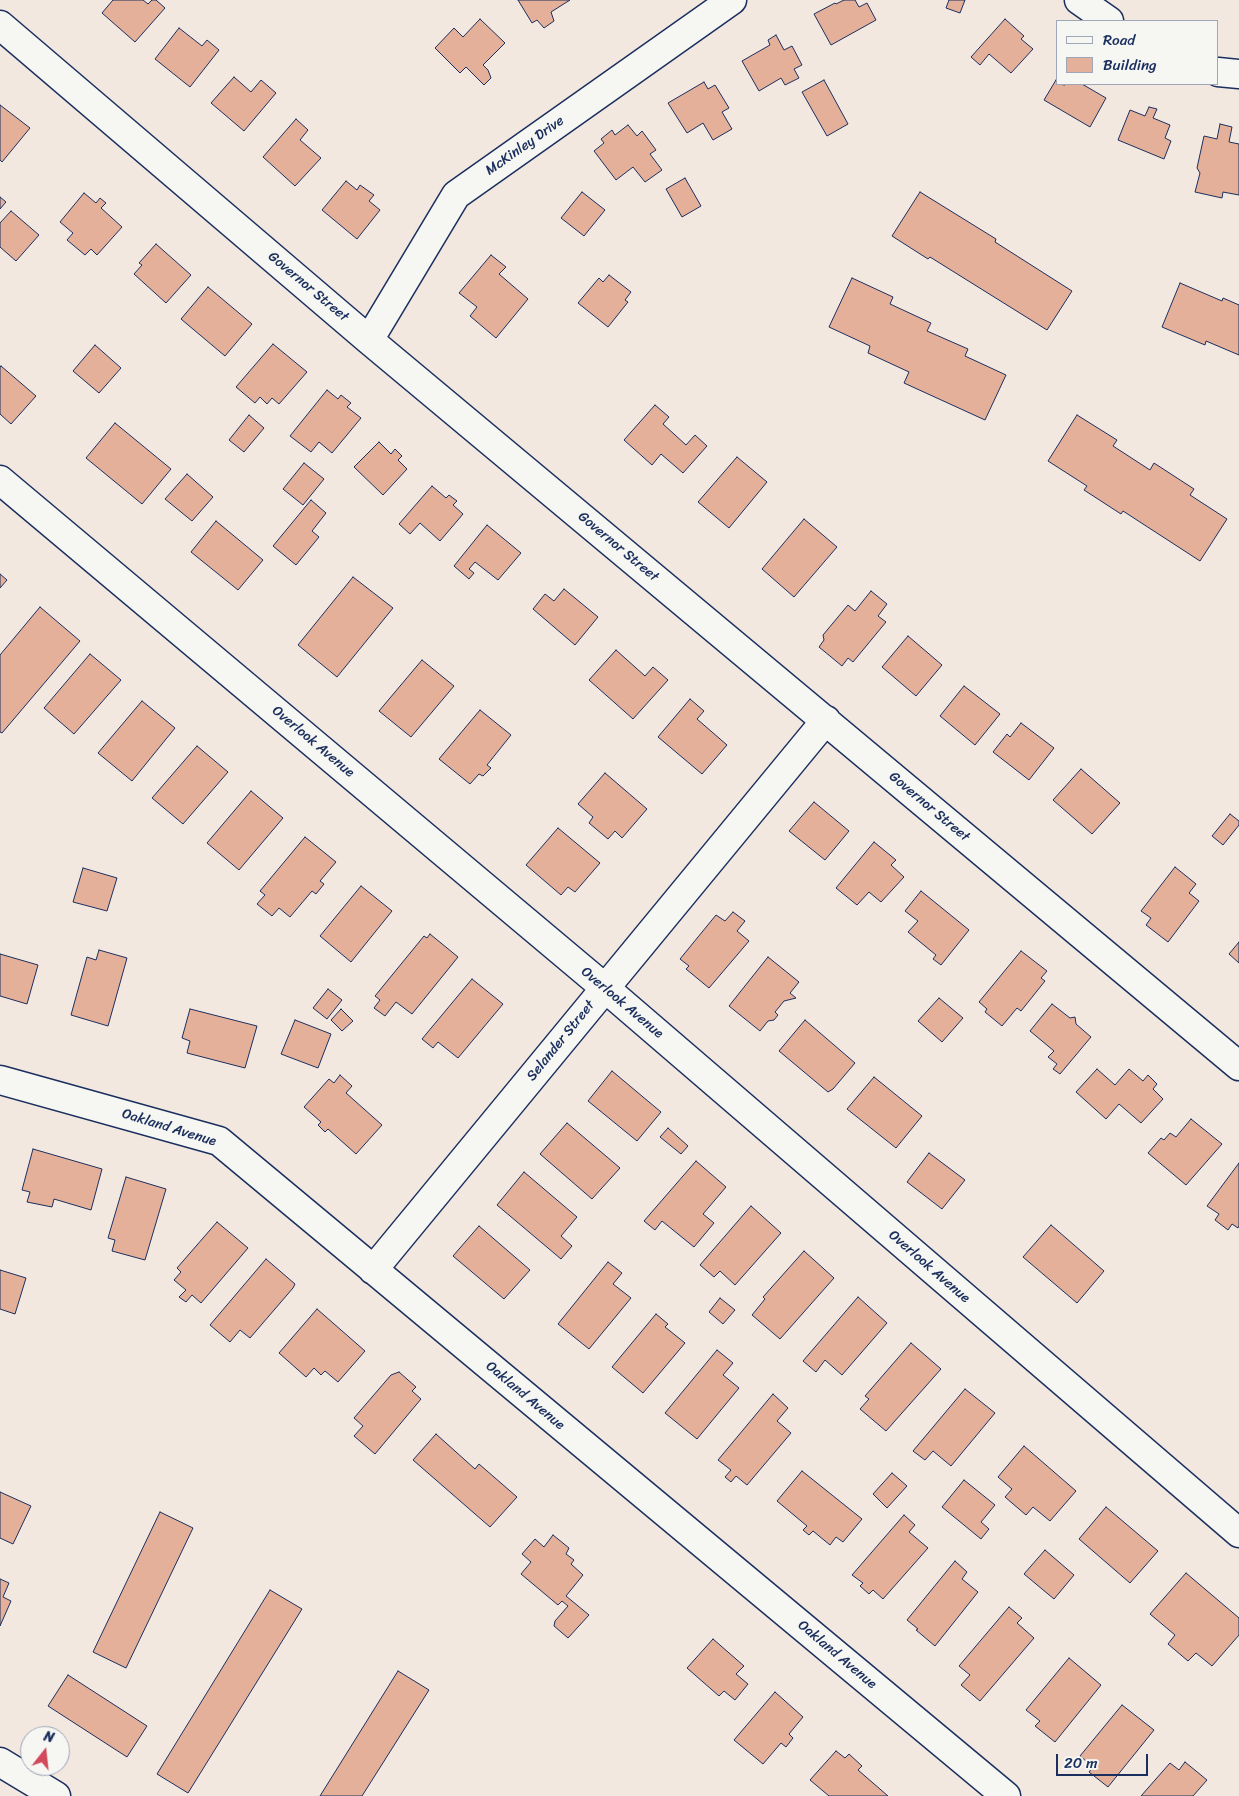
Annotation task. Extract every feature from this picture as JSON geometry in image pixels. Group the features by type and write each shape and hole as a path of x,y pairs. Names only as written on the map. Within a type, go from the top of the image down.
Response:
{"street":[{"name":"McKinley Drive","path":"369,340 456,194 732,0"},
{"path":"1079,0 1108,20"},
{"name":"Governor Street","path":"0,25 369,340 1239,1066"},
{"path":"1219,72 1239,74"},
{"name":"Overlook Avenue","path":"0,480 605,988 1239,1533"},
{"name":"Selander Street","path":"373,1270 826,720"},
{"name":"Oakland Avenue","path":"0,1080 219,1141 1006,1796"},
{"path":"0,1762 56,1796"}],"building":[{"path":"113,0 143,0 148,4 152,0 156,0 165,8 135,42 102,13"},
{"path":"518,0 570,0 551,12 554,21 544,28 537,20 532,23"},
{"path":"844,0 855,0 859,7 867,3 876,20 831,45 814,14"},
{"path":"949,0 965,0 960,13 946,8"},
{"path":"480,19 505,43 483,65 488,70 491,78 484,85 466,67 460,73 435,48 454,28 463,37"},
{"path":"1005,19 1024,36 1021,39 1033,49 1011,73 989,54 980,65 971,57"},
{"path":"179,28 202,46 207,40 219,50 190,87 155,59"},
{"path":"776,35 784,50 792,46 802,65 794,69 799,78 785,85 781,78 759,91 742,61 770,45 768,40"},
{"path":"234,77 251,92 261,80 276,93 244,131 211,103"},
{"path":"824,80 848,124 827,136 802,92"},
{"path":"1056,80 1056,85 1084,85 1106,98 1090,127 1044,100"},
{"path":"704,82 708,89 715,85 729,108 722,112 732,129 713,140 703,123 687,133 668,103"},
{"path":"0,105 30,128 2,162 0,160"},
{"path":"1149,107 1157,109 1153,118 1170,125 1165,138 1171,141 1164,159 1118,140 1130,110 1145,116"},
{"path":"296,119 308,130 300,140 321,158 295,186 263,157"},
{"path":"1220,124 1232,127 1229,142 1239,144 1239,195 1223,192 1222,198 1195,192 1200,173 1197,168 1204,136 1217,139"},
{"path":"628,125 637,136 642,131 656,150 650,154 662,170 645,182 633,167 616,180 594,151 604,143 601,139 612,130 615,135"},
{"path":"685,178 701,206 682,217 666,189"},
{"path":"346,181 357,190 360,185 374,195 369,201 380,210 357,239 322,210"},
{"path":"582,192 605,210 584,236 561,218"},
{"path":"920,192 996,239 995,242 1072,291 1047,330 930,257 928,259 892,236"},
{"path":"84,193 96,203 100,198 106,203 101,208 122,227 97,255 91,249 85,255 67,240 73,233 60,222"},
{"path":"0,197 6,202 0,209"},
{"path":"11,211 39,235 16,261 0,247 0,223"},
{"path":"156,244 191,275 166,303 134,274 142,265 139,263"},
{"path":"491,255 506,267 499,274 528,299 496,338 470,316 477,307 459,293"},
{"path":"609,275 631,292 625,300 628,302 608,327 578,303 599,278 603,282"},
{"path":"852,278 893,297 890,304 931,323 927,331 968,349 965,356 1006,375 985,420 904,383 909,372 868,353 870,346 829,327"},
{"path":"1180,283 1222,301 1223,298 1239,305 1239,355 1206,341 1205,345 1162,327"},
{"path":"208,287 252,324 225,356 181,319"},
{"path":"273,344 307,372 279,404 272,398 267,404 260,397 255,403 236,387"},
{"path":"95,345 121,368 99,393 73,371"},
{"path":"1,366 36,396 11,424 0,414"},
{"path":"327,390 338,399 341,395 351,403 347,407 361,418 332,453 319,442 311,452 290,436"},
{"path":"655,405 669,417 663,424 686,445 695,435 707,446 683,473 661,454 652,465 624,440"},
{"path":"249,415 264,428 244,452 229,440"},
{"path":"1077,415 1117,440 1113,446 1150,470 1154,463 1194,489 1190,495 1227,519 1200,561 1123,511 1121,514 1084,490 1087,486 1048,461"},
{"path":"115,423 171,469 142,504 86,458"},
{"path":"379,442 391,454 395,449 402,456 398,460 407,469 383,495 354,467"},
{"path":"737,457 767,482 729,528 698,502"},
{"path":"304,463 324,479 303,505 283,489"},
{"path":"187,474 213,497 192,521 165,499"},
{"path":"432,486 446,498 449,495 457,501 453,505 463,514 440,541 420,523 410,534 399,524"},
{"path":"311,500 326,513 312,531 319,537 296,565 273,546"},
{"path":"804,519 837,547 794,597 762,569"},
{"path":"216,521 263,560 238,590 191,552"},
{"path":"487,525 521,553 498,580 475,562 469,569 474,573 469,579 454,566"},
{"path":"0,574 7,580 0,588"},
{"path":"353,577 393,608 337,677 298,645"},
{"path":"564,589 598,617 575,645 533,609 545,594 554,601"},
{"path":"871,591 887,604 878,616 886,622 853,662 848,658 842,666 819,647 824,640 823,635 848,605 855,611"},
{"path":"40,607 80,641 2,733 0,732 0,655"},
{"path":"908,636 942,665 916,696 882,667"},
{"path":"616,650 645,676 653,667 668,680 633,719 589,680"},
{"path":"90,654 121,680 74,734 44,708"},
{"path":"422,660 454,686 411,737 379,711"},
{"path":"964,686 1000,714 975,745 940,716"},
{"path":"690,699 704,711 697,719 727,745 702,774 658,737"},
{"path":"142,701 175,728 132,781 98,753"},
{"path":"480,710 511,735 487,765 491,768 483,776 479,774 470,784 439,759"},
{"path":"1021,723 1054,748 1029,780 993,752 1007,734 1010,737"},
{"path":"197,746 228,772 183,824 152,798"},
{"path":"1081,769 1120,803 1092,834 1053,800"},
{"path":"605,773 647,809 622,838 615,831 608,839 589,823 593,817 578,804"},
{"path":"251,791 283,818 239,870 207,843"},
{"path":"814,802 849,831 825,860 789,831"},
{"path":"1230,814 1239,821 1239,825 1223,845 1212,836"},
{"path":"558,828 600,863 575,892 568,887 561,895 526,865"},
{"path":"305,837 336,862 320,881 324,884 316,894 312,891 290,917 279,908 272,916 257,904 265,895 260,891"},
{"path":"874,842 896,860 891,865 904,877 881,902 869,892 857,905 836,888"},
{"path":"1175,867 1196,884 1189,893 1199,901 1168,942 1146,925 1151,918 1141,911"},
{"path":"83,868 117,878 107,911 73,902"},
{"path":"361,886 392,911 351,962 320,936"},
{"path":"921,891 969,930 941,965 933,959 936,955 908,932 918,921 905,911"},
{"path":"733,912 745,921 737,931 749,941 709,988 686,969 689,966 680,959 716,915 725,921"},
{"path":"430,934 458,957 412,1014 396,1002 385,1016 374,1008 380,1000 375,996 424,936 427,938"},
{"path":"1239,942 1239,963 1229,954"},
{"path":"99,950 127,958 108,1026 71,1015 87,957 96,960"},
{"path":"1021,951 1047,971 1041,978 1045,981 1021,1011 1017,1008 1002,1026 985,1012 987,1009 979,1002"},
{"path":"0,954 38,965 27,1004 0,996"},
{"path":"768,957 799,982 790,993 796,998 784,1001 775,1012 778,1015 774,1020 768,1021 760,1031 729,1006"},
{"path":"472,979 503,1004 458,1058 438,1042 433,1048 422,1039"},
{"path":"328,989 342,1000 327,1019 313,1008"},
{"path":"939,998 963,1018 942,1042 918,1021"},
{"path":"1052,1004 1070,1018 1075,1017 1076,1024 1091,1037 1060,1074 1053,1069 1057,1064 1048,1057 1054,1051 1030,1031"},
{"path":"190,1009 257,1026 245,1068 187,1053 190,1041 182,1038"},
{"path":"341,1009 353,1021 342,1031 331,1020"},
{"path":"295,1020 331,1034 318,1068 281,1054"},
{"path":"805,1020 855,1063 833,1089 828,1092 779,1051"},
{"path":"1097,1069 1115,1085 1129,1069 1143,1081 1148,1075 1157,1084 1153,1089 1163,1099 1141,1123 1119,1104 1106,1119 1076,1092"},
{"path":"612,1071 661,1112 637,1141 588,1101"},
{"path":"340,1075 352,1086 346,1093 382,1125 356,1154 328,1129 325,1132 318,1125 321,1122 304,1107 329,1079 334,1083"},
{"path":"874,1077 922,1116 896,1148 847,1109"},
{"path":"1191,1119 1222,1144 1186,1185 1148,1153 1161,1138 1164,1140 1170,1133 1176,1137"},
{"path":"567,1123 620,1168 592,1199 540,1154"},
{"path":"668,1128 688,1146 681,1154 660,1137"},
{"path":"33,1149 102,1169 91,1210 54,1199 52,1207 27,1202 30,1192 22,1190"},
{"path":"929,1153 965,1180 942,1209 907,1182"},
{"path":"696,1161 726,1187 703,1214 714,1223 694,1247 662,1221 655,1230 644,1221"},
{"path":"1239,1163 1239,1226 1238,1228 1232,1224 1228,1230 1215,1220 1219,1214 1207,1206"},
{"path":"524,1172 577,1217 561,1236 572,1246 561,1259 497,1205"},
{"path":"126,1177 166,1189 145,1260 112,1251 115,1240 108,1238"},
{"path":"751,1206 781,1233 735,1285 720,1271 714,1277 700,1265"},
{"path":"217,1222 248,1248 201,1303 192,1295 186,1302 179,1297 186,1290 174,1280 181,1272 177,1268"},
{"path":"1051,1225 1104,1271 1077,1303 1023,1257"},
{"path":"479,1226 530,1270 504,1299 453,1256"},
{"path":"804,1251 834,1278 780,1339 752,1315 765,1299 763,1297"},
{"path":"266,1259 295,1284 250,1338 240,1330 230,1342 210,1325"},
{"path":"608,1262 622,1273 613,1284 631,1298 589,1349 558,1324"},
{"path":"0,1270 26,1278 15,1314 0,1309"},
{"path":"858,1297 887,1323 842,1375 825,1360 816,1372 803,1361"},
{"path":"720,1298 735,1310 723,1324 709,1312"},
{"path":"317,1309 365,1351 338,1382 325,1371 321,1375 314,1368 306,1377 279,1353"},
{"path":"656,1314 668,1324 665,1327 685,1343 643,1393 612,1367"},
{"path":"911,1343 941,1369 886,1431 860,1409 869,1399 865,1396"},
{"path":"717,1350 733,1363 723,1375 739,1388 697,1439 665,1413"},
{"path":"399,1372 416,1387 412,1391 421,1399 375,1454 354,1436 363,1426 354,1418 391,1375"},
{"path":"965,1389 995,1413 951,1466 933,1451 925,1460 913,1451"},
{"path":"773,1394 788,1408 777,1421 791,1433 747,1485 736,1476 731,1482 725,1477 731,1470 718,1460"},
{"path":"436,1434 475,1469 479,1464 517,1497 490,1527 413,1460"},
{"path":"1024,1446 1076,1491 1050,1521 1033,1507 1026,1515 1005,1497 1012,1489 998,1477"},
{"path":"802,1471 862,1519 843,1542 836,1537 830,1545 813,1531 809,1535 803,1530 807,1526 777,1501"},
{"path":"892,1473 907,1486 887,1508 873,1494"},
{"path":"964,1480 995,1505 981,1522 989,1529 981,1539 942,1507"},
{"path":"0,1492 31,1506 13,1544 0,1538"},
{"path":"1106,1507 1158,1551 1130,1583 1079,1539"},
{"path":"160,1512 193,1528 126,1668 93,1652"},
{"path":"904,1515 915,1525 909,1532 928,1548 883,1599 873,1590 869,1594 860,1586 863,1583 852,1575"},
{"path":"553,1535 569,1548 566,1554 574,1560 571,1564 583,1575 566,1596 589,1615 568,1638 554,1626 555,1621 568,1606 562,1601 558,1605 521,1574 531,1562 522,1554 535,1539 544,1547"},
{"path":"1045,1550 1074,1575 1054,1599 1024,1574"},
{"path":"955,1561 967,1572 962,1579 978,1592 935,1646 907,1620"},
{"path":"1186,1573 1239,1618 1239,1635 1212,1666 1196,1653 1188,1661 1168,1644 1175,1635 1150,1614"},
{"path":"0,1579 9,1583 3,1597 11,1601 0,1626"},
{"path":"270,1590 302,1609 188,1793 157,1774"},
{"path":"1009,1607 1022,1618 1017,1623 1034,1638 980,1701 961,1685 970,1675 959,1666"},
{"path":"713,1639 744,1666 736,1674 748,1684 735,1700 724,1691 719,1696 687,1668"},
{"path":"1069,1658 1101,1685 1055,1742 1035,1726 1040,1721 1026,1710"},
{"path":"398,1671 429,1690 362,1796 320,1796"},
{"path":"68,1675 147,1726 127,1757 48,1706"},
{"path":"775,1692 803,1717 789,1734 793,1738 786,1747 781,1743 763,1764 734,1740"},
{"path":"1122,1705 1154,1730 1108,1787 1089,1772 1093,1767 1080,1756"},
{"path":"836,1751 845,1758 849,1754 862,1766 858,1770 888,1796 829,1796 810,1780"},
{"path":"1185,1762 1207,1780 1193,1796 1141,1796 1170,1763 1179,1770"}]}
